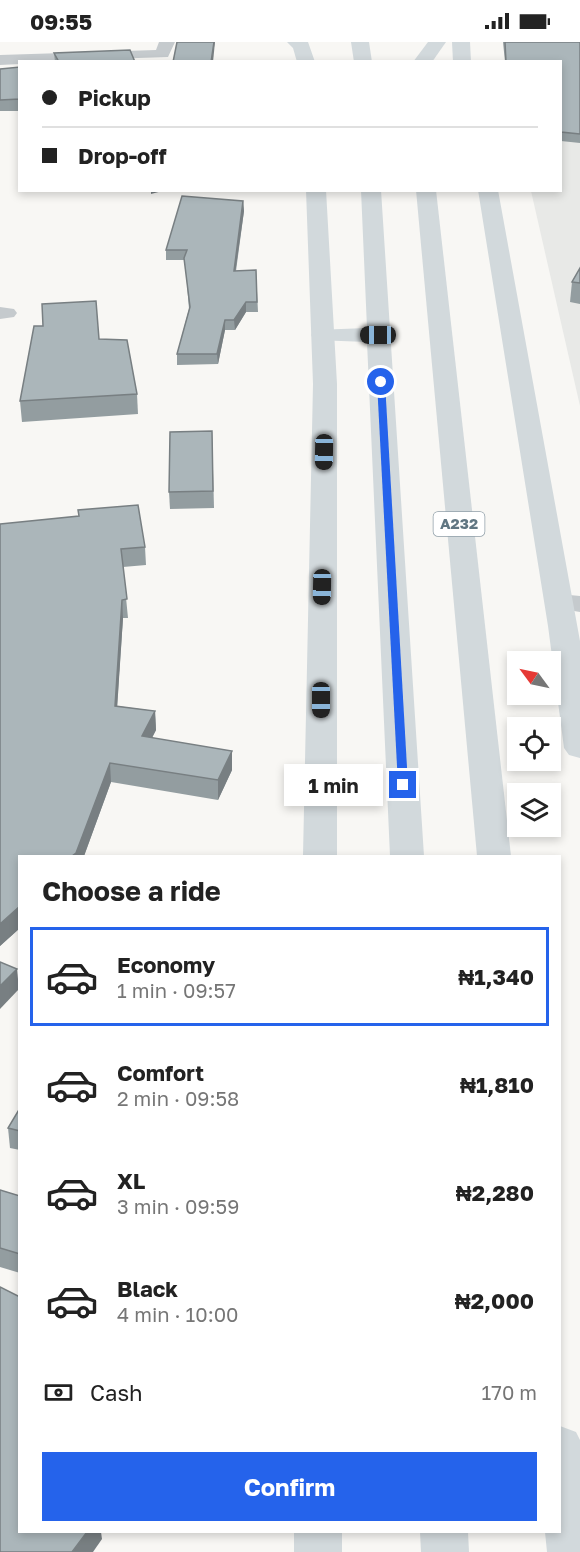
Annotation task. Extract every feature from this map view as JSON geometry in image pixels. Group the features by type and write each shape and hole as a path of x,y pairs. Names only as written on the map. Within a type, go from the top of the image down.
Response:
{"main road":[{"path":"296,42 301,45 305,60"},
{"path":"360,42 363,60"},
{"path":"414,58 437,42"},
{"path":"461,42 462,60"},
{"path":"316,192 323,335 320,855"},
{"path":"371,192 407,855"},
{"name":"A232","path":"426,192 494,855"},
{"path":"488,192 570,603 580,748"},
{"path":"323,335 378,335"},
{"path":"561,1456 571,1552"},
{"path":"318,1533 318,1552"},
{"path":"444,1533 445,1552"}],"street":[{"path":"0,60 164,52"}],"shaded area":[{"path":"580,42 580,406 531,192 562,192 562,60 524,60"}],"building":[{"path":"177,42 214,42 211,60 173,60"},
{"path":"505,42 580,42 580,134 562,132 562,60 506,60"},
{"path":"130,50 134,60 58,60 54,53"},
{"path":"18,67 18,99 0,100 0,69"},
{"path":"182,196 243,201 234,271 256,270 257,302 246,302 234,320 225,320 217,354 177,354 190,307 184,258 187,250 166,250"},
{"path":"580,268 580,283 572,282"},
{"path":"96,301 99,339 127,340 137,394 20,401 34,326 43,326 42,304"},
{"path":"212,431 213,491 169,492 170,432"},
{"path":"138,505 145,547 121,549 127,599 122,600 115,706 155,711 142,736 232,751 218,780 110,763 76,853 73,855 18,855 18,908 0,924 0,524 79,516 78,510"},
{"path":"0,962 17,969 0,986"},
{"path":"18,1111 18,1130 8,1128"},
{"path":"0,1190 18,1195 18,1253 0,1248"},
{"path":"0,1287 18,1296 18,1533 86,1533 72,1552 0,1552"}],"route":[{"path":"381,382 403,785"}]}
